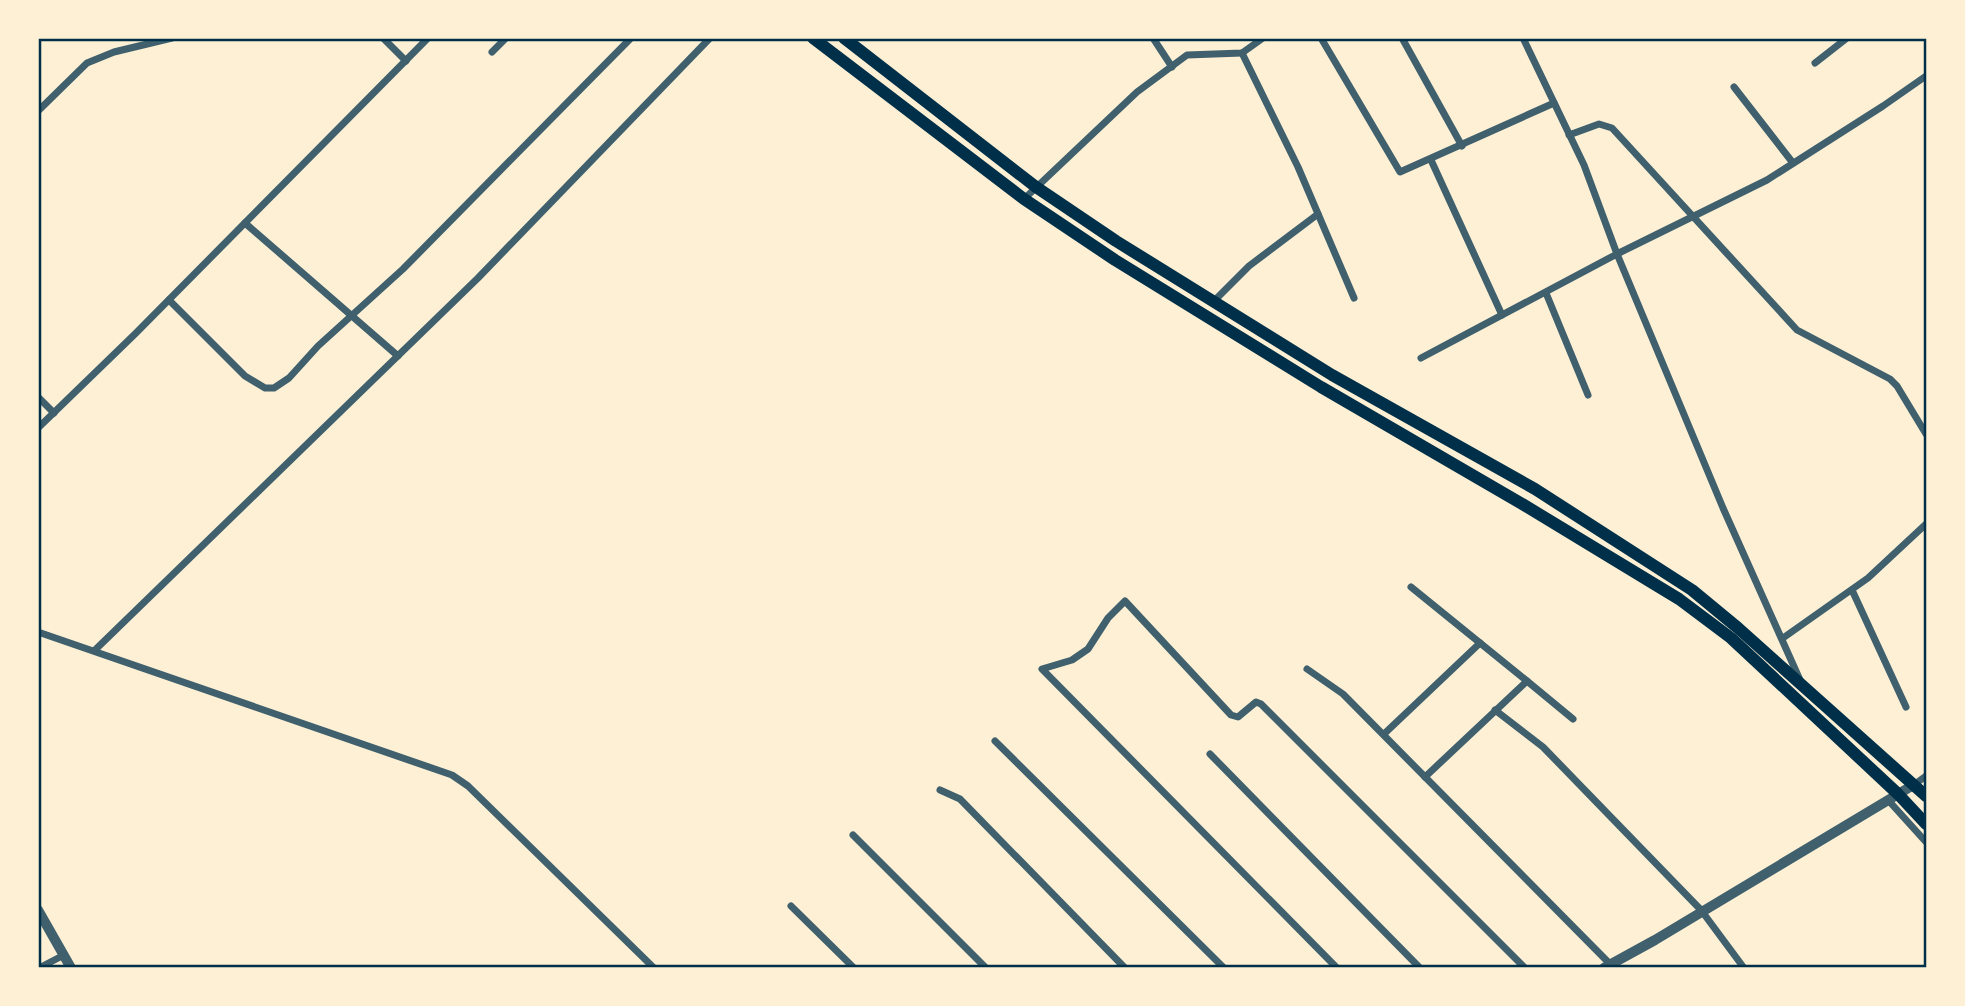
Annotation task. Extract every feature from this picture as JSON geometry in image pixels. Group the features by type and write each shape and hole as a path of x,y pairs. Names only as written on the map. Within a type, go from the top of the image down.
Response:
{"main road":[{"path":"813,38 1024,198 1115,260 1309,380 1679,599 1731,638 1815,717 1893,797 1927,824"},
{"path":"844,38 1036,187 1116,241 1332,375 1535,489 1681,582 1738,628 1927,796"}],"street":[{"path":"38,111 87,63 114,52 172,38"},
{"path":"383,38 407,61"},
{"path":"38,428 169,300 428,38"},
{"path":"492,51 506,38"},
{"path":"169,300 245,376 265,388 274,388 289,378 403,269 631,38"},
{"path":"95,650 478,278 710,38"},
{"path":"1153,38 1172,67"},
{"path":"1024,198 1137,92 1187,55 1242,53 1263,38"},
{"path":"1321,38 1398,171 1404,172 1554,103"},
{"path":"1402,38 1462,146"},
{"path":"1523,38 1584,165 1723,508 1783,638 1815,717"},
{"path":"1815,63 1847,38"},
{"path":"1242,53 1298,167 1354,298"},
{"path":"1421,358 1618,254 1767,180 1927,76"},
{"path":"1734,87 1793,163"},
{"path":"1569,135 1599,124 1612,128 1797,330 1891,379 1927,434"},
{"path":"1431,160 1503,315"},
{"path":"1213,302 1249,266 1318,214"},
{"path":"245,223 398,356"},
{"path":"1546,293 1588,395"},
{"path":"38,397 54,413"},
{"path":"1783,638 1868,578 1927,524"},
{"path":"1411,587 1573,719"},
{"path":"1852,590 1906,707"},
{"path":"1337,968 1042,668 1072,660 1088,649 1108,618 1125,601 1231,715 1238,717 1256,702 1261,704 1525,968"},
{"path":"38,632 452,775 468,786 654,968"},
{"path":"1384,734 1480,643"},
{"path":"1307,669 1343,694 1384,734 1607,966 1656,940 1701,910 1927,776"},
{"path":"1425,777 1527,681"},
{"path":"1496,710 1543,747 1701,910 1744,968"},
{"path":"995,741 1224,968"},
{"path":"1210,754 1420,968"},
{"path":"940,790 960,799 1125,968"},
{"path":"1893,797 1913,830 1927,842"},
{"path":"853,835 986,968"},
{"path":"791,906 854,968"},
{"path":"38,910 71,968"},
{"path":"39,968 64,955"}]}
